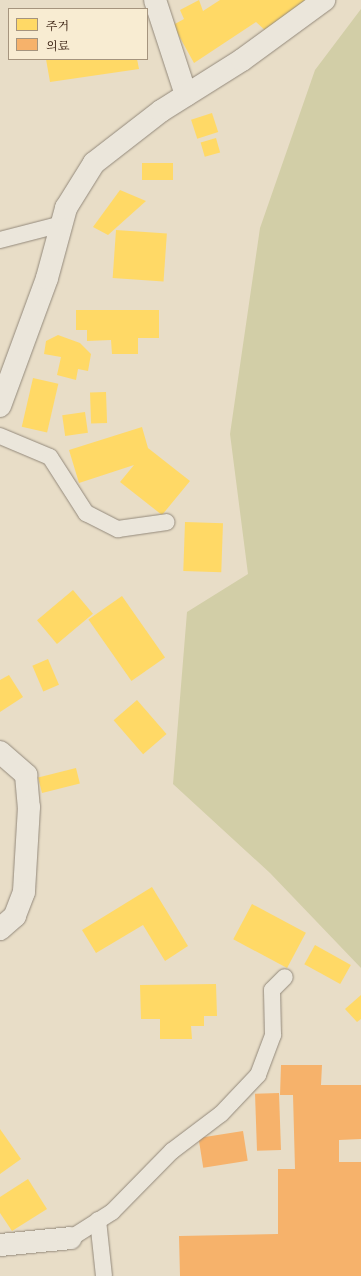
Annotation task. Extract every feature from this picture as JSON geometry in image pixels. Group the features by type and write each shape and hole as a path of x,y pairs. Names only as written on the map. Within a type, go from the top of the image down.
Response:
{"street":[{"path":"155,0 186,95"},
{"path":"0,406 47,278 66,208 94,163 161,111 242,60 324,0"},
{"path":"0,752 26,775 29,807 24,892 15,916 0,929"},
{"path":"0,1245 71,1238"}],"lane":[{"path":"0,240 62,224"},
{"path":"0,436 50,457 86,513 118,529 167,522"},
{"path":"71,1238 112,1212 172,1151 221,1114 258,1075 273,1035 272,990 285,977"},
{"path":"98,1220 104,1276"}],"shaded area":[{"path":"361,9 361,968 270,873 173,784 187,612 248,574 230,434 260,228 315,70"}],"building: 주거":[{"path":"199,0 203,11 220,0 305,0 307,4 266,31 256,22 194,63 173,25 184,19 180,10"},
{"path":"46,60 137,60 139,69 50,82"},
{"path":"212,113 218,132 197,139 191,120"},
{"path":"216,138 220,152 205,157 201,142"},
{"path":"142,163 173,163 173,180 142,180"},
{"path":"120,190 146,201 108,235 93,227"},
{"path":"116,230 167,234 164,281 113,278"},
{"path":"76,310 159,310 159,338 138,338 138,354 112,354 111,340 87,341 87,330 76,330"},
{"path":"58,335 80,343 91,354 88,371 78,369 76,380 57,375 61,357 44,354 46,341"},
{"path":"33,378 58,384 47,433 22,427"},
{"path":"106,392 107,423 91,424 90,393"},
{"path":"85,412 88,433 65,436 62,415"},
{"path":"142,427 148,448 190,481 162,515 120,482 134,465 79,483 69,450"},
{"path":"185,522 223,523 221,572 183,571"},
{"path":"73,590 93,614 57,644 37,620"},
{"path":"122,596 165,657 131,681 88,620"},
{"path":"48,659 59,685 43,691 32,666"},
{"path":"9,675 23,697 0,712 0,680"},
{"path":"137,700 167,734 143,754 114,720"},
{"path":"76,768 80,784 42,793 38,777"},
{"path":"152,887 188,946 165,961 143,925 96,953 82,930"},
{"path":"252,904 306,933 287,968 233,939"},
{"path":"315,945 351,965 340,984 304,964"},
{"path":"216,984 217,1016 204,1016 204,1026 191,1026 192,1039 160,1039 160,1019 141,1019 140,985"},
{"path":"361,995 361,1019 357,1022 345,1009"},
{"path":"0,1129 21,1159 0,1174"},
{"path":"28,1179 47,1209 12,1231 0,1213 0,1197"}],"building: 의료":[{"path":"281,1065 322,1065 321,1085 361,1085 361,1139 339,1140 339,1162 361,1162 361,1276 180,1276 179,1236 278,1234 278,1169 295,1169 293,1095 280,1095"},
{"path":"279,1093 281,1150 257,1151 255,1094"},
{"path":"243,1131 248,1161 203,1168 199,1138"}]}
